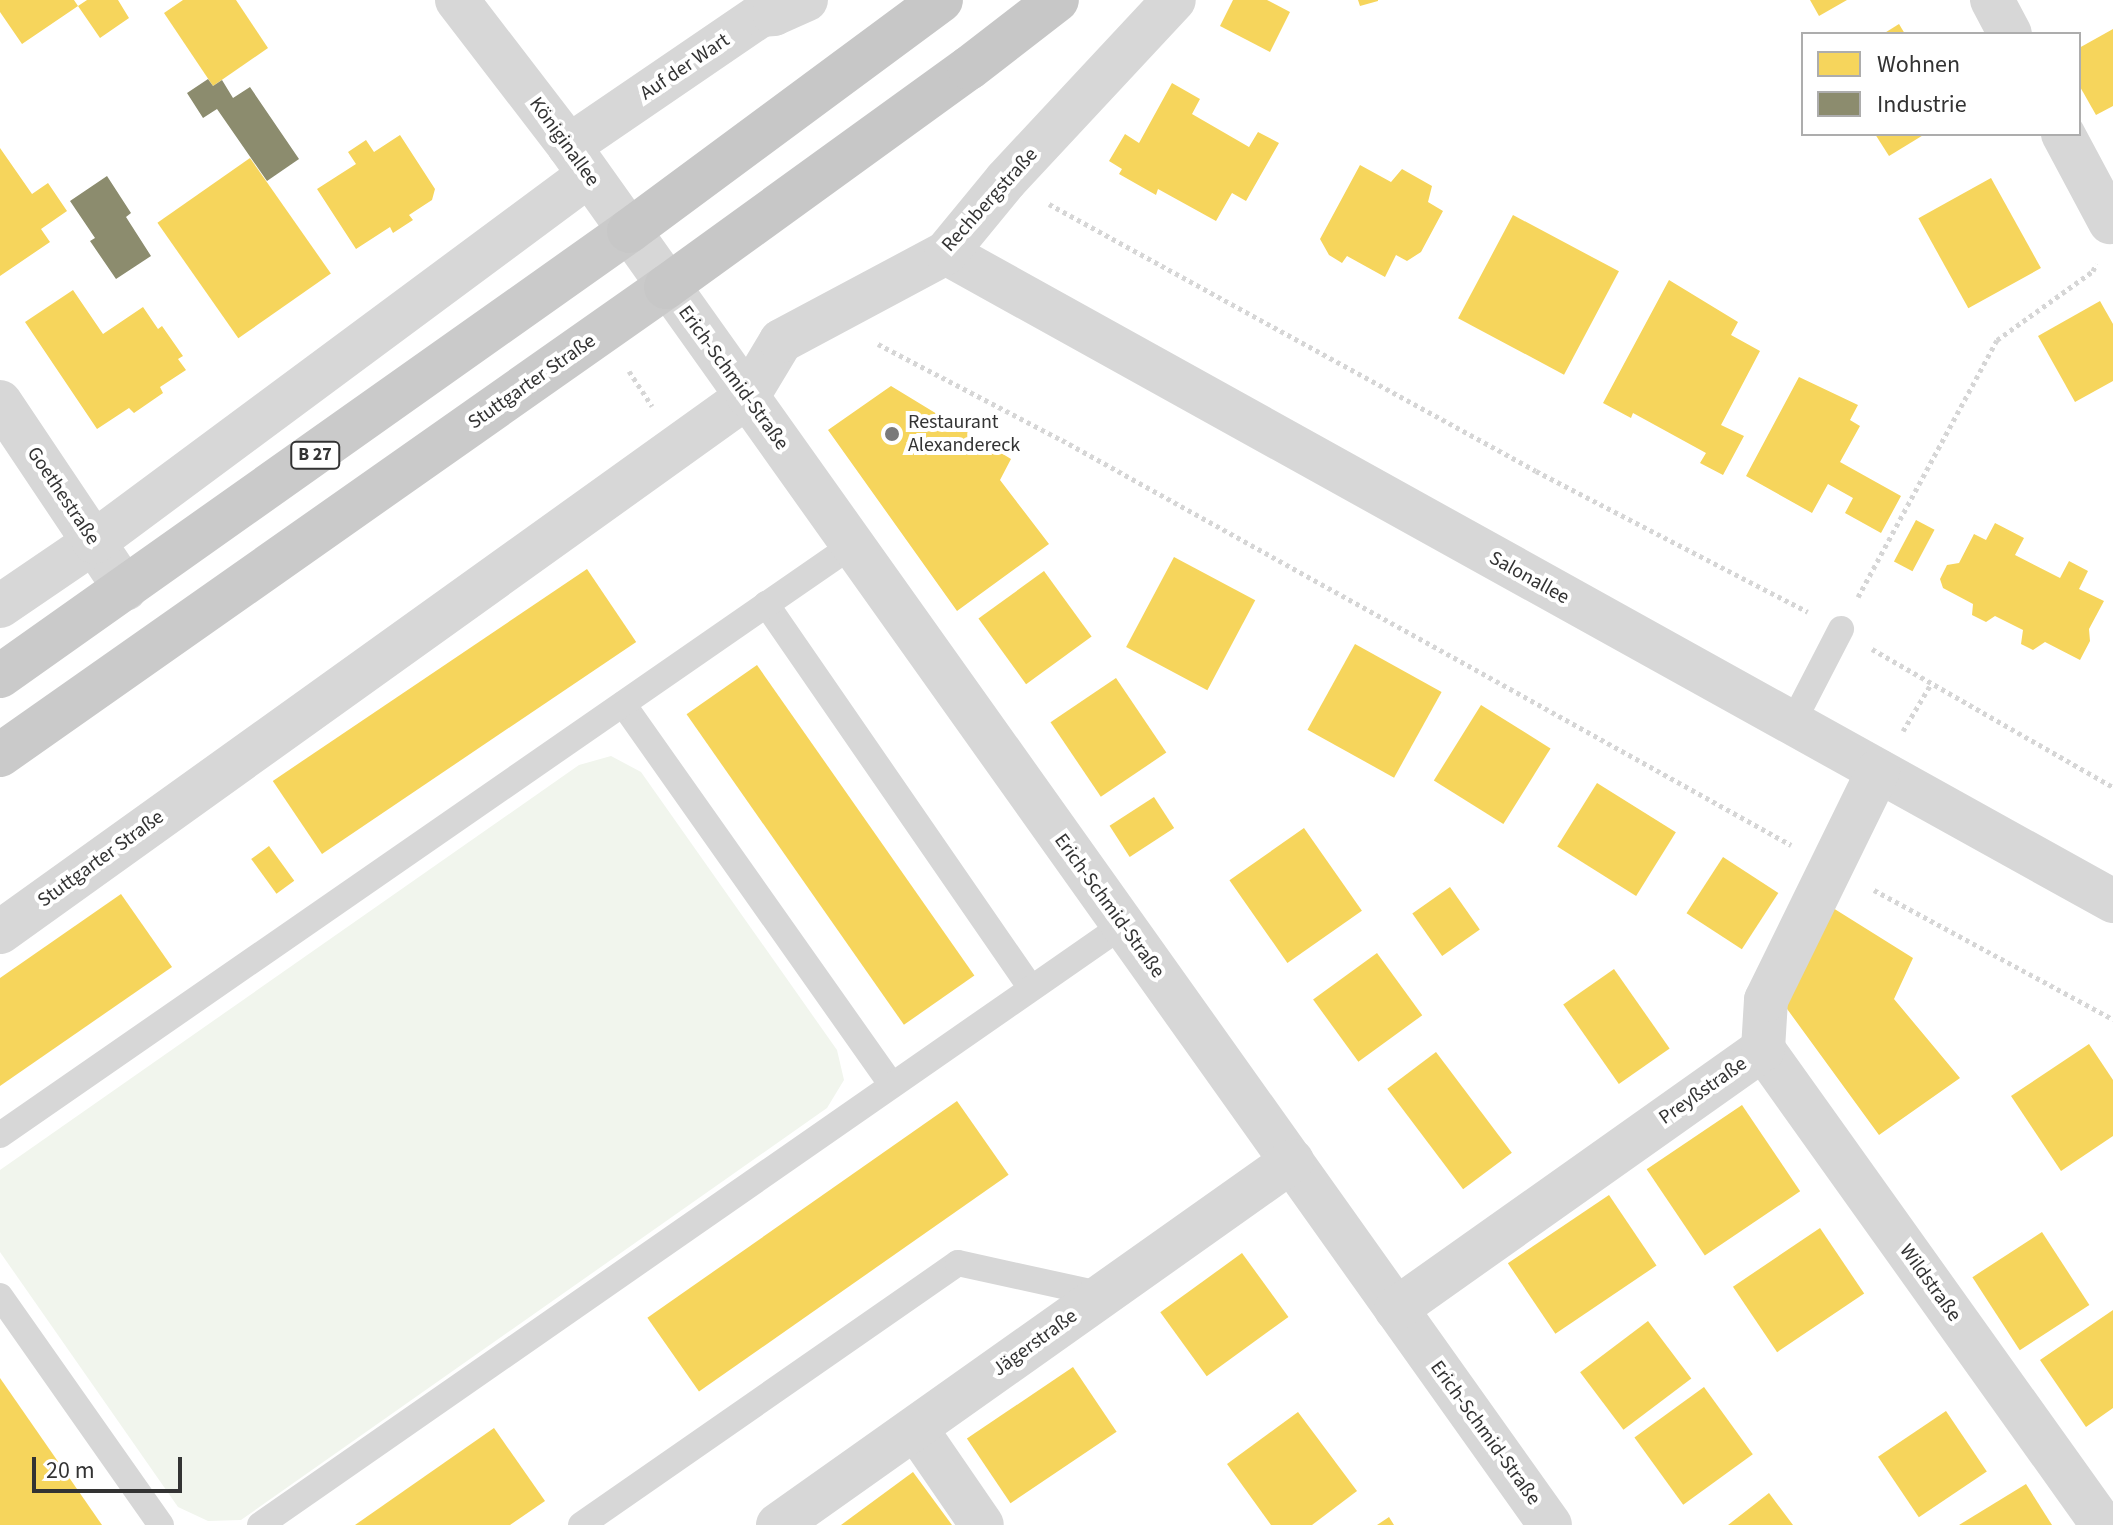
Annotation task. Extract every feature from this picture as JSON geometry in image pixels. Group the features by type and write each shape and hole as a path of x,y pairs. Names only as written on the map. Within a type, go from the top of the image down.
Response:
{"highway":[{"name":"B 27","path":"629,231 941,0"},
{"name":"Stuttgarter Straße","path":"666,287 969,68 1057,0"}],"main road":[{"name":"B 27","path":"0,676 629,231"},
{"name":"Stuttgarter Straße","path":"0,755 666,287"}],"street":[{"name":"Königinallee","path":"457,0 579,160 666,287"},
{"name":"Auf der Wart","path":"579,160 761,15 774,14 806,0"},
{"name":"Rechbergstraße","path":"748,396 781,341 824,315 946,253 1006,180 1174,0"},
{"path":"1992,0 2009,32"},
{"path":"2064,136 2111,224"},
{"path":"0,606 94,542 579,160"},
{"name":"Salonallee","path":"946,253 2113,901"},
{"name":"Erich-Schmid-Straße","path":"666,287 748,396 851,546 1550,1525"},
{"name":"Stuttgarter Straße","path":"0,932 748,396"},
{"name":"Goethestraße","path":"0,402 125,589"},
{"name":"Preyßstraße","path":"1396,1309 1763,1049 1766,1000 1878,771"},
{"name":"Wildstraße","path":"1763,1049 2097,1517"},
{"name":"Jägerstraße","path":"778,1525 1292,1161"},
{"path":"916,1429 982,1525"}],"lane":[{"path":"0,1135 851,546"},
{"path":"766,604 1031,988"},
{"path":"1792,724 1841,629"},
{"path":"623,704 891,1084"},
{"path":"260,1525 1123,925"},
{"path":"581,1525 958,1263 1103,1295"},
{"path":"0,1296 161,1525"}],"path":[{"path":"1006,180 1536,471 1841,629 2113,787"},
{"path":"1841,629 1997,340 2093,271 2111,224"},
{"path":"824,315 1062,440 1830,866 2113,1019"}],"shaded area":[{"path":"611,756 641,772 837,1050 844,1080 827,1108 241,1520 208,1521 178,1507 0,1252 0,1170 579,765"}],"building: Wohnen":[{"path":"0,0 74,0 78,6 22,44 0,12"},
{"path":"87,0 118,0 129,18 100,38 78,6"},
{"path":"183,0 236,0 268,48 213,86 164,13"},
{"path":"1233,0 1267,0 1290,12 1270,52 1220,26"},
{"path":"1358,0 1378,0 1378,1 1360,6"},
{"path":"1810,0 1847,0 1819,16"},
{"path":"1899,24 1904,32 1886,32"},
{"path":"2113,29 2113,106 2096,115 2081,89 2081,47"},
{"path":"1172,83 1200,99 1192,114 1249,147 1258,132 1279,143 1246,201 1232,193 1216,221 1158,189 1156,195 1119,174 1122,169 1109,161 1125,134 1139,143"},
{"path":"400,135 435,189 432,200 409,215 413,220 393,233 390,227 356,249 317,189 356,164 348,152 366,140 374,152"},
{"path":"1876,136 1922,136 1889,156"},
{"path":"0,148 32,194 48,183 67,211 41,229 50,242 0,276"},
{"path":"250,158 331,274 238,338 157,223"},
{"path":"1360,165 1391,182 1402,169 1432,186 1428,202 1443,211 1421,252 1407,261 1396,255 1385,277 1347,256 1342,263 1329,255 1320,239"},
{"path":"1991,178 2041,268 1968,308 1918,218"},
{"path":"1513,215 1619,271 1564,375 1458,318"},
{"path":"1669,280 1738,322 1731,335 1760,351 1721,425 1744,436 1723,475 1700,463 1706,453 1633,413 1631,418 1603,403"},
{"path":"73,290 103,334 143,307 158,329 162,326 183,356 178,359 186,370 160,387 163,393 134,413 129,408 97,429 25,322"},
{"path":"2100,301 2113,324 2113,381 2075,402 2038,336"},
{"path":"1799,377 1858,405 1850,420 1860,426 1840,462 1901,496 1881,533 1845,513 1853,498 1828,484 1812,513 1746,476"},
{"path":"891,386 1011,459 1000,480 1049,544 957,611 828,430"},
{"path":"1916,520 1935,530 1912,571 1894,561"},
{"path":"1995,523 2024,538 2015,555 2060,578 2069,561 2088,571 2079,589 2104,601 2089,629 2090,641 2080,660 2045,642 2033,650 2021,644 2023,630 1995,616 1986,622 1972,615 1973,604 1943,588 1940,579 1947,565 1959,563 1974,534 1986,540"},
{"path":"1174,557 1255,600 1207,690 1126,647"},
{"path":"587,569 636,642 322,854 273,781"},
{"path":"1044,571 1092,637 1026,684 978,619"},
{"path":"1355,644 1442,692 1394,778 1307,730"},
{"path":"757,665 974,975 904,1025 687,714"},
{"path":"1116,678 1166,753 1101,797 1051,722"},
{"path":"1481,705 1551,748 1503,824 1434,780"},
{"path":"1597,783 1676,832 1636,896 1557,847"},
{"path":"1154,797 1174,828 1130,857 1110,826"},
{"path":"1304,828 1362,911 1287,963 1229,880"},
{"path":"269,846 294,881 276,894 251,859"},
{"path":"1723,857 1778,893 1742,949 1687,913"},
{"path":"1450,887 1480,930 1442,956 1412,913"},
{"path":"121,894 172,967 0,1086 0,978"},
{"path":"1825,903 1913,958 1894,999 1960,1078 1879,1135 1782,1002"},
{"path":"1377,953 1422,1015 1358,1062 1313,999"},
{"path":"1614,969 1670,1048 1619,1084 1563,1005"},
{"path":"2089,1044 2113,1080 2113,1136 2061,1171 2011,1096"},
{"path":"1436,1052 1512,1153 1463,1189 1387,1089"},
{"path":"957,1101 1009,1175 699,1392 647,1318"},
{"path":"1742,1105 1800,1191 1705,1256 1647,1169"},
{"path":"1609,1195 1657,1265 1555,1334 1508,1263"},
{"path":"1820,1228 1864,1293 1777,1352 1733,1287"},
{"path":"2042,1232 2089,1305 2020,1350 1972,1277"},
{"path":"1242,1253 1288,1317 1207,1376 1160,1312"},
{"path":"2113,1310 2113,1408 2086,1427 2040,1360"},
{"path":"1648,1321 1691,1379 1623,1430 1580,1372"},
{"path":"1073,1367 1117,1432 1011,1503 967,1439"},
{"path":"0,1378 25,1414 102,1525 0,1525"},
{"path":"1704,1387 1753,1454 1683,1505 1634,1438"},
{"path":"1946,1411 1987,1472 1919,1517 1878,1457"},
{"path":"1298,1412 1357,1491 1312,1525 1271,1525 1227,1464"},
{"path":"494,1428 545,1501 510,1525 355,1525"},
{"path":"913,1472 952,1525 841,1525 860,1511"},
{"path":"2026,1484 2052,1525 1959,1525"},
{"path":"1769,1493 1793,1525 1728,1525"},
{"path":"1389,1517 1394,1525 1377,1525"}],"building: Industrie":[{"path":"208,79 213,86 222,80 233,98 250,87 299,159 267,181 217,109 203,118 187,93"},
{"path":"107,176 131,213 126,217 151,256 116,279 90,241 95,238 70,201"}],"place":[{"name":"Restaurant Alexandereck","path":"892,434"}]}
